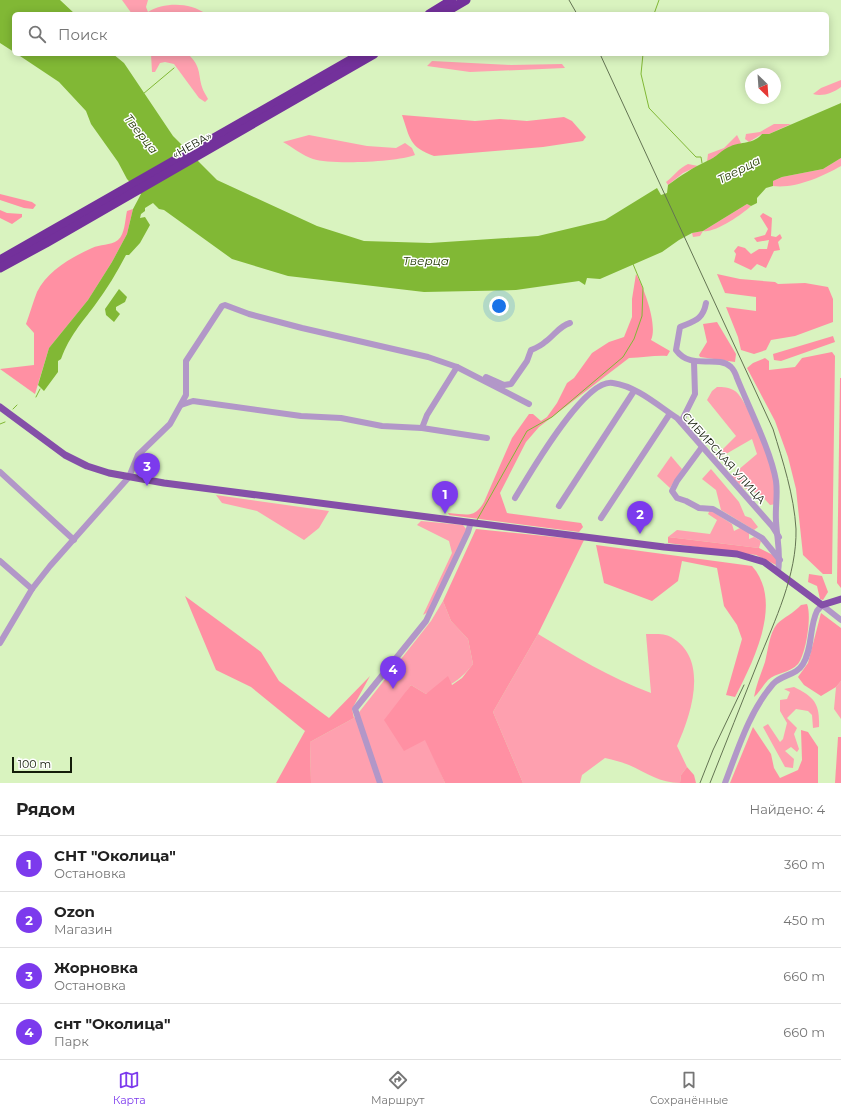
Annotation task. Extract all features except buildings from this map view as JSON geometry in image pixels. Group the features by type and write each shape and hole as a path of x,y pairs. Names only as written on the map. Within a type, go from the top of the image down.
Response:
{"highway":[{"path":"432,12 452,0"},
{"path":"445,12 466,0"},
{"name":"«НЕВА»","path":"218,141 358,56"},
{"name":"«НЕВА»","path":"0,260 43,238 370,56"},
{"name":"«НЕВА»","path":"0,268 46,243 101,206"}],"main road":[{"path":"0,407 39,437 72,459 98,470 129,477 471,522 664,547 737,554 761,560 822,605 841,599"}],"street":[{"path":"706,303 704,312 698,319 680,327 676,350 680,355 694,362 724,363 732,368 737,378 767,452 776,479 778,504 776,523 779,537 780,560 778,572"},
{"path":"0,643 32,589 129,477 138,455 161,434 181,404 186,395 186,361 219,309 225,305 249,314 302,328 428,357 457,367 529,404"},
{"path":"476,377 486,377 504,385 510,384 527,361 531,350 545,343 561,326 570,323"},
{"path":"681,422 695,394 694,362"},
{"path":"422,428 427,415 457,367"},
{"name":"СИБИРСКАЯ УЛИЦА","path":"514,498 569,414 605,383 613,382 647,396 669,415 681,422 772,526 779,537"},
{"path":"559,506 634,391"},
{"path":"181,404 193,401 301,416 341,418 382,426 422,428 487,438"},
{"path":"601,518 669,415"},
{"path":"702,447 677,481 672,491 677,498 699,508 713,509 762,538 780,560"},
{"path":"0,472 74,540"},
{"path":"380,783 355,709 426,621 462,545 471,522"},
{"path":"0,561 32,589"},
{"path":"725,783 753,714 768,690 778,679 793,674 803,665 807,656 815,615 822,605 841,620"}],"shaded area":[{"path":"122,0 148,0 146,7 148,12 131,12"},
{"path":"169,5 185,5 203,12 148,12 162,6"},
{"path":"151,56 190,56 196,63 202,88 208,99 205,102 199,98 174,64 165,62 160,63 155,72 152,72"},
{"path":"432,61 511,65 562,64 565,68 470,72 427,66"},
{"path":"841,80 841,87 835,91 824,95 813,94 821,88"},
{"path":"402,115 475,121 500,119 527,121 564,117 572,121 586,137 583,141 543,147 434,156 426,153 415,145 409,136"},
{"path":"774,124 791,124 769,134 762,134 749,142 745,139 746,134 760,132"},
{"path":"309,135 367,146 396,148 405,143 412,148 415,155 380,161 322,161 305,156 283,142"},
{"path":"737,135 742,145 731,146 707,162 708,154 724,148"},
{"path":"841,158 841,166 817,178 790,186 773,186 773,181 782,177 823,169"},
{"path":"688,164 698,166 683,173 668,185 666,182"},
{"path":"0,194 32,202 36,205 33,209 24,208 0,200"},
{"path":"747,204 751,206 742,214 720,227 703,231"},
{"path":"133,209 127,234 112,262 88,300 49,348 35,394 0,369 34,365 34,333 26,324 41,284 68,260 92,248 118,240 123,231 127,211"},
{"path":"0,210 7,213 22,214 22,217 12,224 0,218"},
{"path":"763,213 772,218 771,236 776,237 780,234 782,238 778,242 780,250 774,251 766,268 757,264 751,270 734,262 736,254 734,251 738,246 745,248 751,254 759,249 767,249 769,240 757,242 754,238 765,235 768,229 760,216"},
{"path":"703,231 700,236 693,237 692,233"},
{"path":"636,274 643,288 649,307 653,325 651,340 670,351 667,356 629,358 539,427 526,442 500,493 507,513 581,523 583,527 579,532 449,515 448,513 469,514 477,511 484,502 512,438 529,414 533,414 541,421 547,417 557,403 567,383 574,378 592,353 609,342 624,337 632,317 632,299"},
{"path":"717,274 740,279 775,282 778,284 805,283 828,287 833,299 833,322 795,336 771,340 766,350 754,354 741,350 738,337 726,307 756,311 756,297 725,293"},
{"path":"717,322 736,354 735,362 700,357 699,355 707,342 703,324"},
{"path":"833,336 835,342 781,361 774,360 773,354"},
{"path":"832,352 835,356 832,574 823,574 803,555 796,489 788,457 775,421 747,368 753,363 765,358 769,361 769,370 795,367 802,358"},
{"path":"841,378 841,588 837,583"},
{"path":"717,387 724,387 735,391 741,397 754,421 771,467 776,489 776,504 770,505 761,495 742,487 731,476 757,454 752,439 719,458 716,456 736,436 707,400 712,391"},
{"path":"671,456 682,469 670,488 657,476"},
{"path":"711,469 739,502 745,516 751,518 758,527 754,530 721,510 716,490 702,479"},
{"path":"216,495 329,511 319,528 304,540 257,511 222,503"},
{"path":"710,510 732,524 734,531 742,527 749,533 749,539 754,537 761,541 759,548 668,537 677,530 710,534 717,520 708,514"},
{"path":"421,521 463,525 467,530 428,612 423,615 452,553 449,541 417,525"},
{"path":"476,529 584,540 538,634 493,712 523,783 445,783 425,740 404,751 384,720 411,685 426,694 448,676 452,685 462,678 473,664 468,639 451,621 443,601"},
{"path":"668,537 759,548 777,557 778,566 756,555 668,543"},
{"path":"596,545 752,566 761,581 765,597 765,614 757,650 735,697 726,695 742,639 737,625 724,606 717,568 682,561 678,581 652,601 604,583"},
{"path":"809,574 822,576 828,592 823,600 820,599 817,586 808,582"},
{"path":"185,596 261,652 279,681 329,718 370,676 352,709 354,718 310,742 311,783 276,783 305,731 251,687 216,670"},
{"path":"443,601 451,621 468,639 473,664 458,680 441,689 426,694 411,685 406,692 445,783 311,783 310,742 354,718 431,621"},
{"path":"807,604 809,617 806,644 801,659 795,667 768,680 754,697 774,628 801,605"},
{"path":"821,613 841,628 841,681 836,687 821,696 804,685 798,677 808,663"},
{"path":"538,634 607,674 651,693 646,634 666,635 671,637 683,647 690,659 694,673 694,688 692,704 677,746 687,767 681,775 680,783 673,783 654,777 626,764 605,758 582,775 580,783 523,783 493,712"},
{"path":"841,681 841,719 834,709 836,687"},
{"path":"794,687 811,698 817,706 819,727 813,728 812,715 808,711 796,709 787,718 797,728 794,734 799,749 797,752 791,747 785,751 794,759 793,768 785,767 763,727 768,724 780,742 783,739 787,723 780,711 780,700 787,699 790,692 784,689"},
{"path":"753,727 771,754 774,768 780,778 798,770 802,760 801,730 808,732 818,747 818,783 730,783"},
{"path":"838,737 841,737 841,783 835,783"},
{"path":"687,767 694,775 696,783 680,783 681,775"}],"water":[{"path":"0,0 60,0 73,12 12,12 12,51 0,43"},
{"name":"Тверца","path":"20,56 115,56 124,63 173,136 217,180 317,226 364,241 430,243 538,236 605,220 657,188 661,195 667,193 668,185 692,169 713,158 728,147 755,140 762,134 769,134 841,103 841,158 823,169 782,177 773,181 773,186 766,188 757,198 757,203 751,206 747,204 703,231 692,233 679,240 662,252 600,279 587,278 585,285 579,281 516,290 424,292 288,276 232,259 164,210 159,209 153,203 145,208 145,211 141,214 140,218 145,217 150,225 140,243 129,255 126,255 104,293 72,336 61,359 58,361 58,372 44,391 38,385 49,348 88,300 112,262 127,234 133,209 141,194 127,179 118,162 91,124 86,111 59,82"},
{"path":"119,289 127,297 125,302 116,307 116,310 120,314 114,322 106,315 105,309"}],"waterway":[{"path":"655,12 659,0"},
{"path":"643,56 641,74 649,108 696,157 701,157 702,163"},
{"path":"143,94 174,68"},
{"path":"477,520 527,431 552,417 623,357 634,339 642,316 643,288 633,264"},
{"path":"36,397 40,389"},
{"path":"13,409 17,405"},
{"path":"0,424 5,422"}],"railway":[{"path":"569,0 576,12"},
{"path":"601,56 773,429 788,479 795,516 796,529 793,563 784,597 710,783"},
{"path":"700,783 713,750 744,685"}],"place":[{"name":"Жорновка","path":"147,486"},
{"name":"СНТ \"Околица\"","path":"445,514"},
{"name":"Ozon","path":"640,534"},
{"name":"снт \"Околица\"","path":"393,689"}]}
